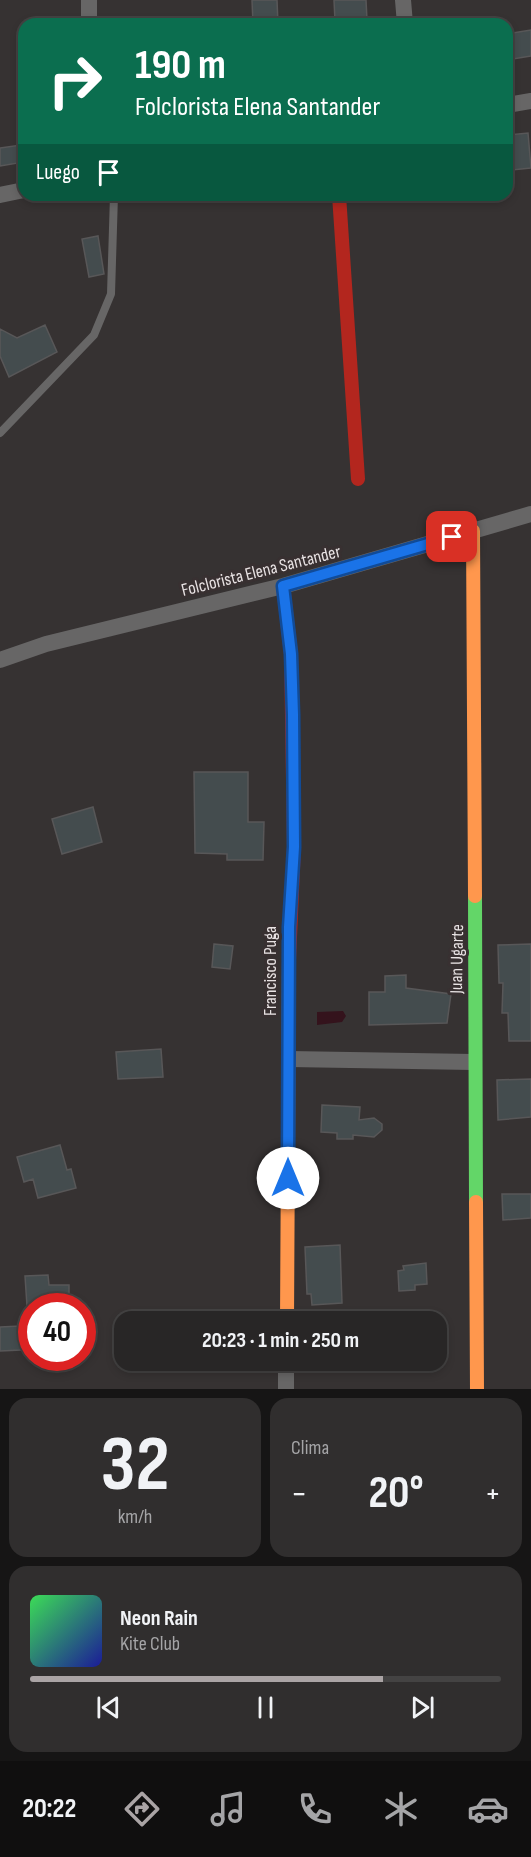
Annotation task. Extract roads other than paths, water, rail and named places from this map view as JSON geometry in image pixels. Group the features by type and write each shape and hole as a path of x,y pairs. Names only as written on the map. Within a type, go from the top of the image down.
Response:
{"street":[{"path":"89,0 89,18"},
{"path":"404,0 405,18"},
{"path":"513,104 531,101"},
{"path":"0,195 18,191"},
{"path":"339,201 358,479"},
{"name":"Folclorista Elena Santander","path":"0,660 46,644 283,586 531,514"},
{"name":"Juan Ugarte","path":"473,531 476,912 473,1062 477,1389"},
{"name":"Francisco Puga","path":"283,586 291,654 294,847 289,927 287,1311"},
{"path":"289,1059 473,1062"},
{"path":"286,1371 286,1389"}],"lane":[{"path":"0,433 94,335 111,294 114,201"}]}
